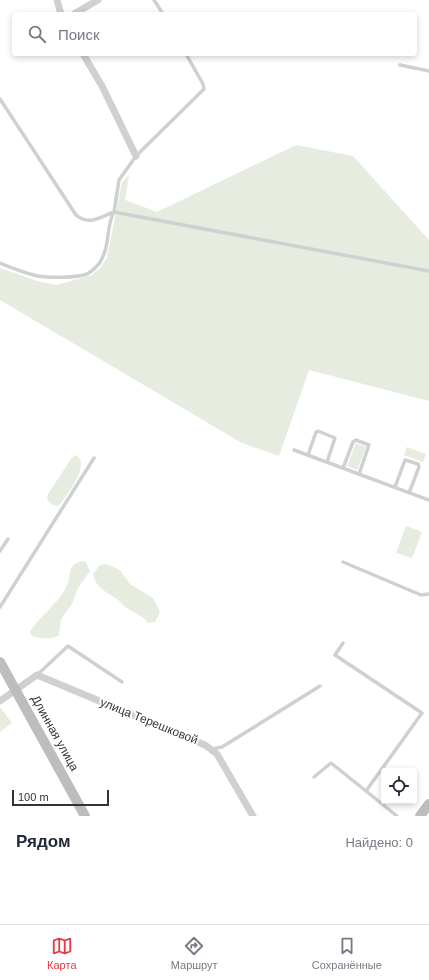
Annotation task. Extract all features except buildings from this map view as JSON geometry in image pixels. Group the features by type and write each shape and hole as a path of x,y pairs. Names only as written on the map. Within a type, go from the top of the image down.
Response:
{"street":[{"path":"57,0 60,12"},
{"path":"77,12 98,0"},
{"path":"84,56 102,86 136,156"},
{"name":"Длинная улица","path":"0,662 85,816"},
{"path":"0,701 37,675"},
{"name":"улица Терешковой","path":"37,675 205,744 212,749 224,766 252,816"},
{"path":"420,816 429,804"}],"lane":[{"path":"154,0 162,12"},
{"path":"0,263 38,276 50,277 87,274 95,268 103,258 106,249 108,226 114,212 119,180 136,156 204,89 204,84 187,56"},
{"path":"400,65 429,71"},
{"path":"0,99 76,215 81,219 94,221 114,212 429,271"},
{"path":"308,455 316,432 318,431 335,438 327,462"},
{"path":"344,468 353,442 356,440 369,445 359,474"},
{"path":"294,450 429,500"},
{"path":"0,607 94,458"},
{"path":"394,487 404,461 412,462 419,467 409,493"},
{"path":"0,551 8,539"},
{"path":"343,562 421,595 429,594"},
{"path":"343,642 335,655 422,713 366,791"},
{"path":"37,675 68,646 122,682"},
{"path":"212,749 222,747 320,686"},
{"path":"314,777 331,763 397,816"}],"shaded area":[{"path":"296,145 353,156 429,240 429,401 309,370 279,456 242,443 0,300 0,268 37,281 56,285 92,275 101,267 107,257 122,182 129,175 125,200 157,212"},
{"path":"356,443 366,447 357,470 347,466"},
{"path":"407,447 426,454 423,462 404,455"},
{"path":"75,455 80,459 81,464 77,478 61,503 58,506 53,505 47,500 48,494"},
{"path":"406,526 422,532 412,558 396,553"},
{"path":"82,561 86,562 90,571 78,588 72,604 61,619 59,635 53,638 38,638 32,636 30,632 34,626 64,592 70,571 74,565"},
{"path":"106,564 120,570 130,584 153,598 160,612 155,622 148,623 100,587 93,574 100,565"},
{"path":"0,707 12,723 0,732"}]}
